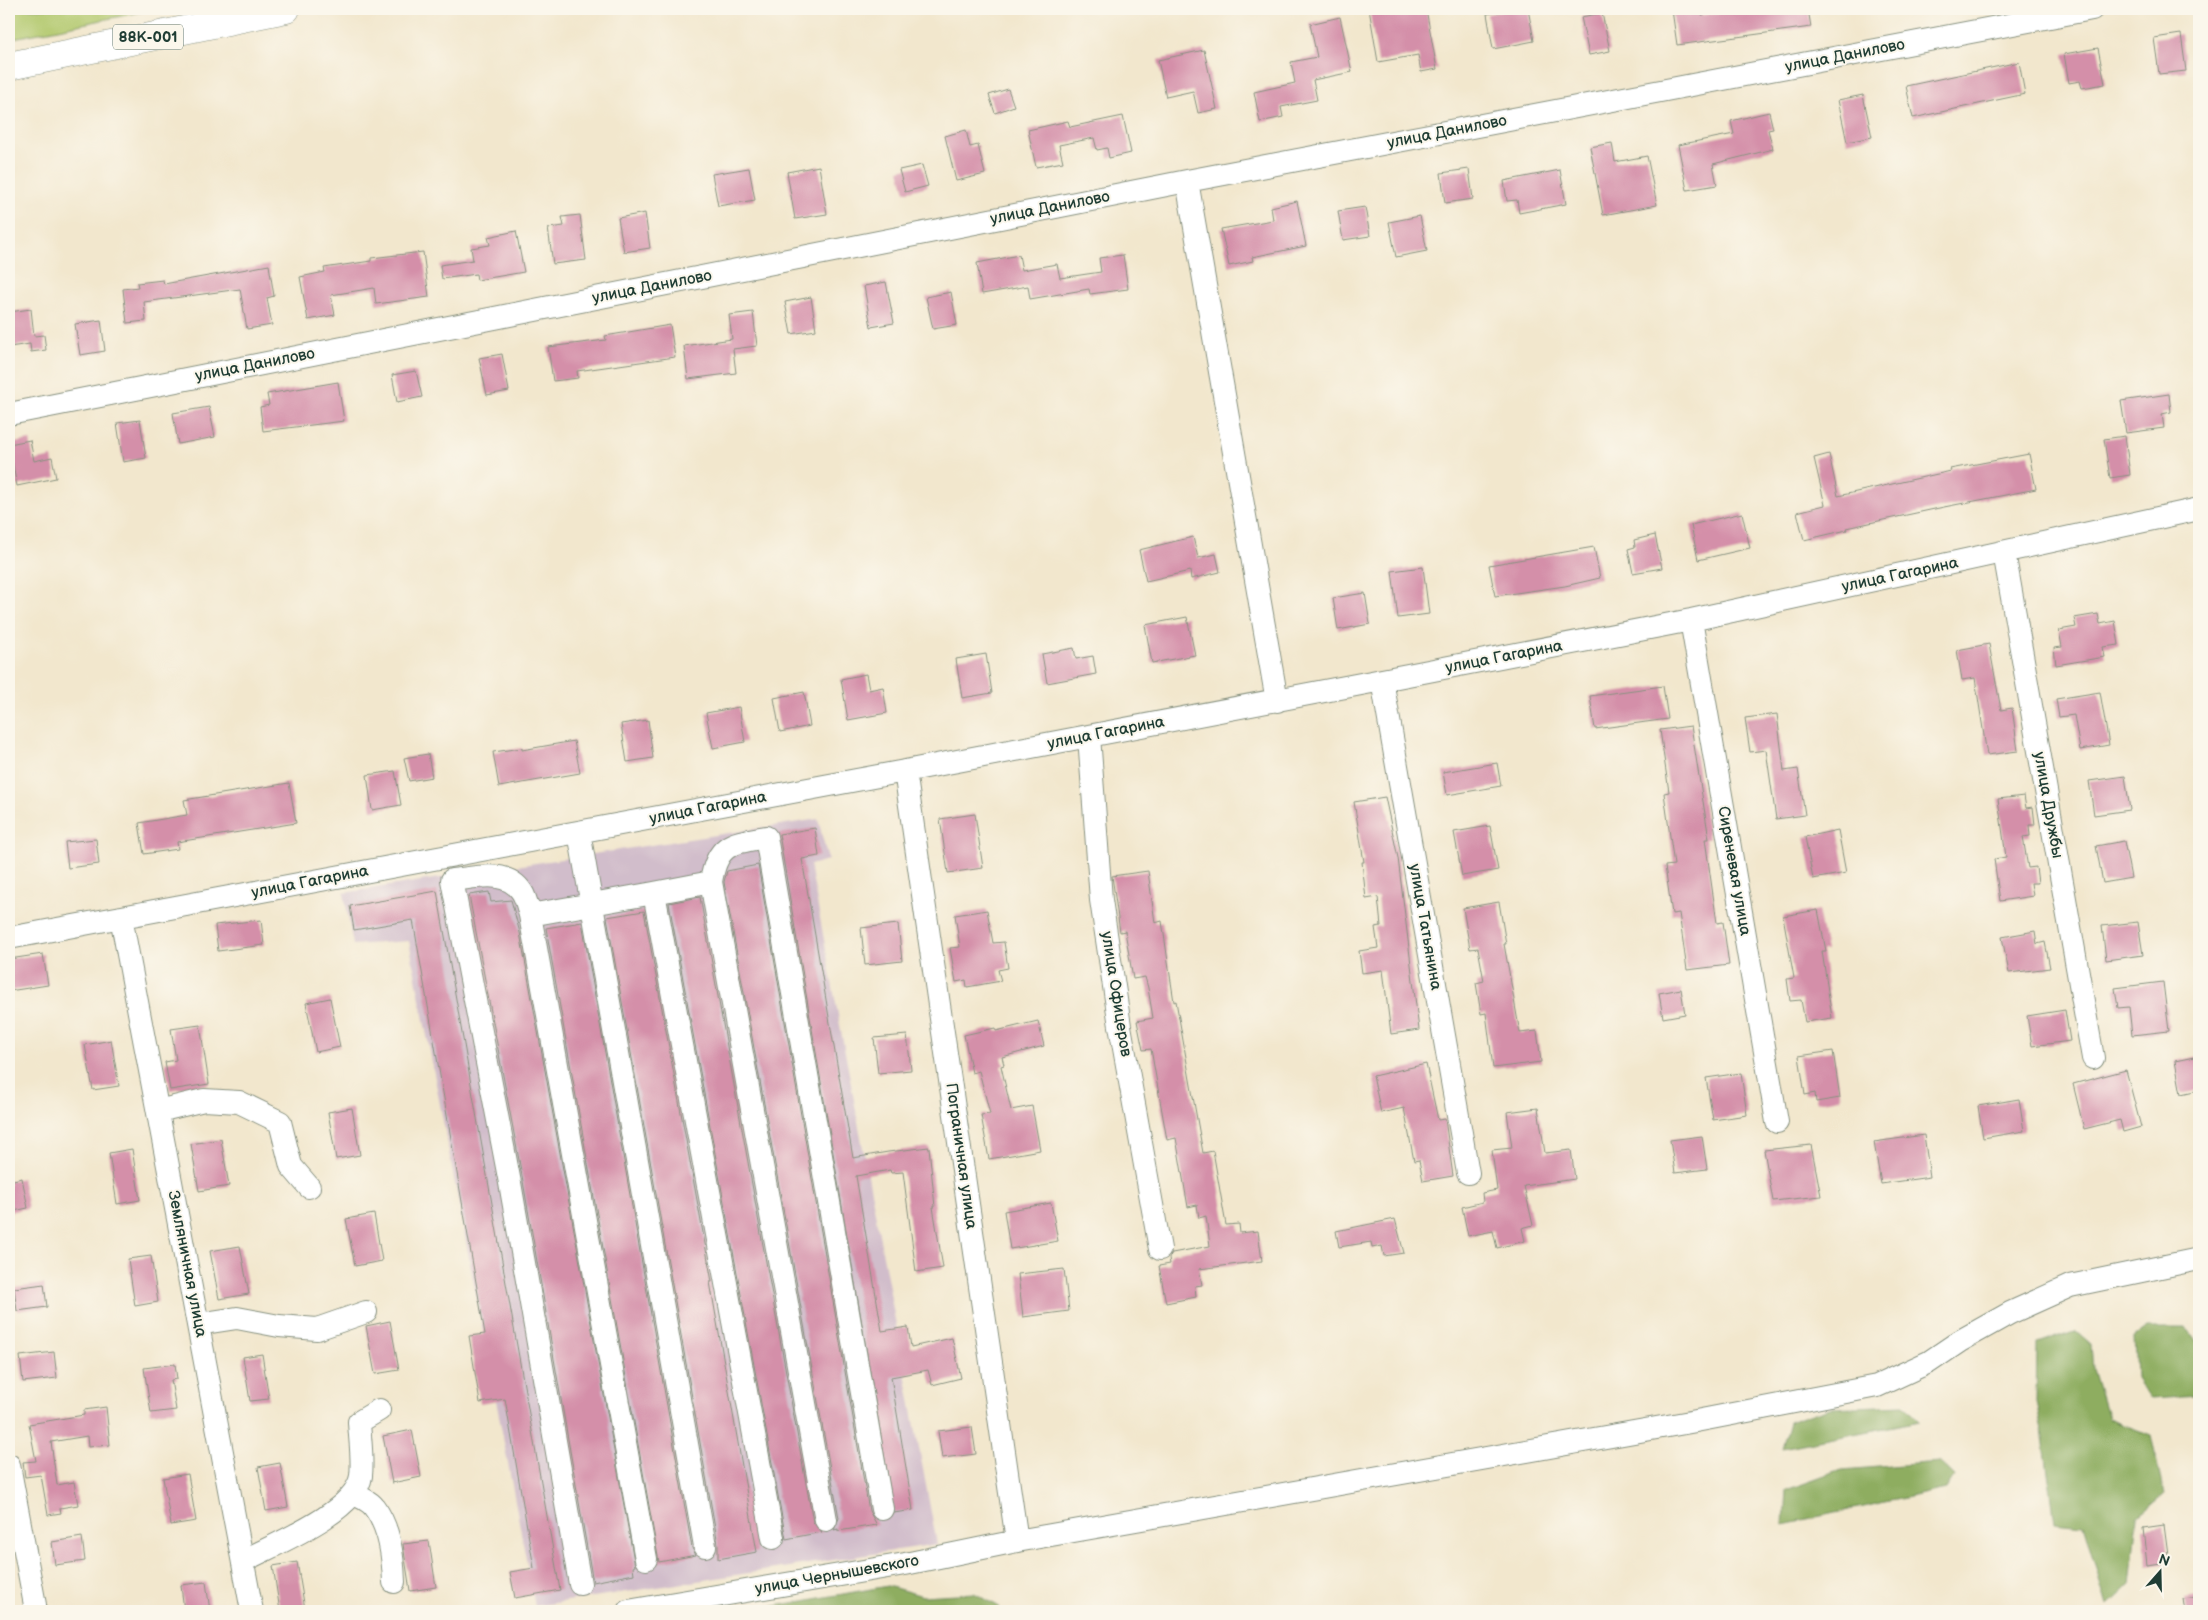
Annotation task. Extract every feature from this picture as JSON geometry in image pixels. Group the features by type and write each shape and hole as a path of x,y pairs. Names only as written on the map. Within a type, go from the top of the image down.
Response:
{"main road":[{"name":"88К-001","path":"9,66 286,9"}],"street":[{"name":"улица Данилово","path":"9,414 1187,181 2092,9"},
{"path":"1187,181 1277,701"},
{"name":"улица Гагарина","path":"9,938 1277,701 1691,620 2199,510"},
{"name":"улица Дружбы","path":"2004,552 2093,1058"},
{"name":"Сиреневая улица","path":"1691,620 1777,1122"},
{"name":"улица Татьянина","path":"1382,680 1468,1173"},
{"name":"улица Офицеров","path":"1089,736 1101,900 1120,1026 1160,1249"},
{"name":"Пограничная улица","path":"905,772 1016,1541"},
{"path":"579,832 706,1546"},
{"path":"826,1520 711,882 714,864 722,851 732,843 766,837 882,1509"},
{"path":"580,1584 510,1183 452,880 496,875 512,881 523,893 530,915 646,1559"},
{"path":"530,915 711,882"},
{"path":"654,893 773,1538"},
{"name":"Земляничная улица","path":"121,918 252,1611"},
{"path":"158,1111 204,1100 239,1102 280,1122 291,1166 309,1187"},
{"name":"улица Чернышевского","path":"628,1611 905,1564 1016,1541 1696,1422 1877,1386 1929,1362 1960,1341 2010,1313 2070,1286 2199,1260"},
{"path":"198,1324 237,1318 279,1326 317,1329 366,1312"},
{"path":"243,1561 330,1516 355,1494 361,1477 359,1422 379,1410"},
{"path":"9,1465 34,1605"},
{"path":"355,1494 373,1505 383,1523 393,1556 394,1582"}],"shaded area":[{"path":"818,819 828,860 810,865 937,1544 535,1606 409,941 353,945 344,893"}],"green space":[{"path":"9,9 156,9 9,39"},
{"path":"2147,1328 2186,1328 2199,1346 2199,1396 2151,1399 2136,1377 2134,1337"},
{"path":"2075,1331 2091,1345 2093,1369 2108,1419 2151,1435 2164,1495 2137,1517 2130,1585 2108,1606 2084,1525 2055,1522 2042,1430 2036,1402 2037,1344"},
{"path":"1904,1405 1920,1421 1782,1448 1789,1422 1829,1408"},
{"path":"1939,1462 1954,1476 1946,1489 1784,1524 1786,1490 1842,1470"},
{"path":"888,1586 923,1596 974,1593 998,1606 999,1611 747,1611"}],"building":[{"path":"1369,9 1426,9 1437,69 1421,72 1418,55 1378,62"},
{"path":"1528,9 1534,41 1493,49 1487,14"},
{"path":"1702,9 1702,15 1742,9 1808,9 1811,27 1677,45 1672,10"},
{"path":"1602,13 1610,51 1589,55 1581,17"},
{"path":"1340,17 1352,72 1313,80 1317,100 1281,107 1283,117 1260,122 1254,92 1295,83 1291,62 1317,57 1310,24"},
{"path":"2181,34 2186,71 2159,74 2154,38"},
{"path":"2098,48 2105,84 2082,88 2080,81 2069,83 2064,54"},
{"path":"1204,50 1217,109 1198,113 1193,91 1166,97 1158,60"},
{"path":"2019,62 2025,94 1913,118 1906,86"},
{"path":"1008,89 1014,106 995,113 989,95"},
{"path":"1863,95 1872,137 1847,142 1838,100"},
{"path":"1769,112 1773,129 1768,130 1773,149 1713,164 1717,185 1687,190 1678,145 1734,134 1731,121"},
{"path":"1123,116 1131,153 1109,158 1107,148 1097,150 1094,138 1059,145 1063,162 1036,167 1028,130 1068,121 1070,127"},
{"path":"966,130 970,147 978,145 985,174 956,181 945,136"},
{"path":"1612,143 1615,162 1647,156 1657,205 1603,215 1590,147"},
{"path":"922,165 928,186 905,192 899,170"},
{"path":"819,166 827,214 795,219 787,172"},
{"path":"749,168 755,200 718,206 712,174"},
{"path":"1469,169 1473,199 1445,203 1441,173"},
{"path":"1560,170 1566,204 1519,213 1517,200 1507,201 1504,181"},
{"path":"1297,201 1306,246 1252,257 1253,261 1229,266 1221,229 1273,220 1271,207"},
{"path":"1365,207 1370,236 1343,240 1338,211"},
{"path":"645,213 650,248 624,252 618,218"},
{"path":"580,215 586,260 553,264 548,228 564,226 562,217"},
{"path":"1420,216 1427,251 1396,257 1389,222"},
{"path":"516,231 524,272 477,280 476,274 442,279 440,265 473,260 471,248 490,245 488,237"},
{"path":"423,252 429,297 376,304 374,288 331,295 335,315 308,320 300,277 325,272 324,268 371,261 371,258"},
{"path":"1019,255 1022,270 1057,264 1060,278 1101,272 1099,258 1123,255 1128,289 1090,294 1089,289 1030,299 1028,286 982,294 977,263"},
{"path":"269,265 274,296 267,298 272,325 247,329 240,289 144,302 146,321 127,323 123,289 138,287 137,283 163,280 164,284"},
{"path":"886,282 894,323 871,327 864,286"},
{"path":"951,292 957,325 933,329 926,297"},
{"path":"811,297 816,330 791,334 785,302"},
{"path":"31,309 34,336 44,335 46,350 31,352 30,344 9,347 9,312"},
{"path":"753,312 757,346 733,349 736,373 688,379 684,346 732,339 729,315"},
{"path":"101,320 105,351 80,355 75,324"},
{"path":"670,325 675,357 577,371 578,378 553,381 548,347 606,340 605,336"},
{"path":"502,354 509,391 487,395 479,358"},
{"path":"416,371 422,397 397,402 392,375"},
{"path":"338,382 344,421 263,431 260,407 269,405 267,394"},
{"path":"2169,394 2171,412 2162,414 2164,428 2126,433 2121,401"},
{"path":"209,407 215,437 178,444 173,413"},
{"path":"140,420 146,458 123,462 117,423"},
{"path":"2125,436 2130,475 2110,478 2104,439"},
{"path":"30,440 34,461 52,457 56,478 17,486 9,444"},
{"path":"1829,454 1838,496 1951,471 1950,469 2029,454 2036,489 1846,528 1847,530 1804,540 1797,512 1825,505 1814,458"},
{"path":"1742,513 1750,548 1698,560 1691,525"},
{"path":"1655,535 1662,568 1633,573 1628,549 1635,547 1634,540"},
{"path":"1193,537 1198,558 1216,554 1220,572 1191,579 1190,571 1146,581 1139,550"},
{"path":"1594,547 1600,578 1565,586 1495,596 1489,565"},
{"path":"1423,567 1429,614 1398,618 1392,571"},
{"path":"1365,593 1370,624 1338,630 1333,598"},
{"path":"2098,614 2100,624 2115,621 2119,645 2103,647 2105,657 2056,665 2054,648 2062,647 2059,630 2076,627 2074,618"},
{"path":"1187,617 1195,655 1152,663 1145,625"},
{"path":"1989,644 2001,710 2012,708 2018,751 1987,755 1975,678 1962,680 1957,650"},
{"path":"1074,648 1076,659 1093,656 1096,674 1047,683 1042,654"},
{"path":"986,654 992,693 962,698 956,659"},
{"path":"866,674 869,690 883,687 887,713 848,720 841,679"},
{"path":"1663,686 1668,719 1595,729 1590,696"},
{"path":"804,692 810,726 780,732 774,698"},
{"path":"2100,692 2109,745 2080,750 2074,715 2059,717 2056,699"},
{"path":"739,707 745,742 713,748 706,713"},
{"path":"1777,714 1784,771 1798,769 1805,815 1776,819 1766,750 1750,752 1745,718"},
{"path":"648,720 653,758 627,762 621,724"},
{"path":"1691,726 1709,839 1705,839 1717,923 1723,922 1729,965 1687,970 1679,913 1672,914 1665,866 1674,865 1664,793 1669,792 1660,730"},
{"path":"574,741 580,773 499,787 493,752 522,748 522,750"},
{"path":"428,754 432,777 409,781 404,758"},
{"path":"1497,763 1501,786 1447,795 1443,772"},
{"path":"395,771 401,805 372,810 367,775"},
{"path":"2125,776 2130,810 2094,815 2089,781"},
{"path":"289,783 296,823 177,842 178,849 144,854 139,823 187,815 184,800"},
{"path":"2024,796 2026,808 2033,807 2035,825 2029,825 2030,836 2023,837 2028,868 2036,867 2038,883 2031,883 2033,896 2000,901 1994,859 2006,857 1998,799"},
{"path":"1385,797 1398,858 1419,1030 1391,1034 1383,970 1362,973 1359,951 1378,948 1375,927 1381,926 1378,897 1366,899 1362,862 1364,862 1354,802"},
{"path":"975,814 983,868 948,873 940,819"},
{"path":"1490,826 1498,870 1462,876 1454,832"},
{"path":"815,828 819,856 802,859 853,1158 929,1147 935,1207 933,1207 943,1268 916,1272 903,1172 891,1173 890,1170 856,1176 882,1331 908,1327 911,1347 952,1338 961,1378 932,1385 928,1370 891,1377 913,1510 894,1513 779,834"},
{"path":"1838,830 1846,873 1813,879 1805,837"},
{"path":"96,839 99,864 68,868 65,842"},
{"path":"2124,841 2131,878 2103,883 2096,846"},
{"path":"758,865 869,1511 877,1525 838,1531 838,1529 834,1530 839,1518 724,882 727,871"},
{"path":"1148,871 1155,923 1162,921 1174,1002 1176,1001 1203,1153 1213,1151 1226,1225 1239,1224 1240,1233 1258,1231 1262,1261 1199,1269 1202,1285 1195,1286 1196,1297 1166,1303 1159,1266 1170,1264 1169,1258 1172,1253 1210,1246 1206,1216 1199,1218 1197,1205 1188,1207 1176,1138 1167,1140 1151,1049 1143,1050 1137,1021 1153,1018 1148,988 1145,977 1133,979 1125,931 1120,932 1112,876"},
{"path":"437,891 560,1590 515,1598 510,1572 534,1568 505,1399 480,1403 469,1336 485,1334 413,920 354,930 350,906"},
{"path":"489,892 491,902 511,900 520,933 635,1566 633,1567 634,1574 593,1582 523,1181 469,895"},
{"path":"700,897 813,1522 822,1532 786,1539 669,903"},
{"path":"1499,902 1506,944 1504,944 1520,1033 1537,1031 1541,1062 1493,1068 1486,1013 1481,1014 1476,983 1484,981 1478,948 1470,949 1463,908"},
{"path":"987,910 993,943 1004,942 1008,968 998,970 1001,981 967,987 966,980 956,982 950,948 960,947 955,915"},
{"path":"1818,910 1826,951 1822,951 1832,1018 1805,1022 1801,1000 1790,1001 1787,979 1794,978 1783,916"},
{"path":"644,911 712,1282 710,1282 757,1552 718,1559 718,1544 607,917"},
{"path":"261,920 264,945 218,951 215,925"},
{"path":"582,922 692,1548 696,1555 659,1562 546,928"},
{"path":"2138,922 2143,955 2106,960 2102,926"},
{"path":"898,924 902,961 865,965 861,928"},
{"path":"2035,931 2037,944 2045,942 2050,968 2009,973 2002,937"},
{"path":"43,954 48,985 9,991 9,959"},
{"path":"2163,982 2169,1031 2132,1035 2129,1007 2118,1008 2115,988"},
{"path":"1681,989 1685,1014 1663,1018 1659,993"},
{"path":"330,998 340,1047 316,1052 306,1003"},
{"path":"2065,1010 2070,1041 2032,1046 2027,1016"},
{"path":"1038,1021 1044,1046 1002,1057 1004,1065 1001,1066 1011,1110 1032,1106 1040,1150 989,1159 981,1115 990,1114 979,1071 972,1073 964,1035 995,1028 996,1031"},
{"path":"200,1025 209,1084 170,1090 165,1062 176,1060 171,1029"},
{"path":"907,1035 911,1070 878,1073 874,1038"},
{"path":"111,1040 119,1086 93,1090 85,1045"},
{"path":"1833,1051 1840,1098 1816,1102 1815,1093 1805,1095 1799,1056"},
{"path":"2199,1056 2199,1090 2181,1094 2175,1061"},
{"path":"1426,1064 1438,1120 1445,1119 1453,1176 1423,1181 1419,1160 1414,1161 1404,1108 1381,1113 1373,1076"},
{"path":"2126,1070 2141,1127 2123,1132 2120,1120 2084,1129 2073,1084"},
{"path":"1741,1073 1747,1115 1713,1120 1706,1078"},
{"path":"2019,1099 2024,1131 1983,1138 1978,1106"},
{"path":"352,1108 360,1155 336,1159 328,1112"},
{"path":"1538,1108 1545,1153 1571,1150 1575,1179 1524,1186 1533,1225 1522,1228 1525,1241 1497,1248 1493,1231 1468,1236 1462,1207 1483,1202 1482,1193 1497,1190 1492,1150 1512,1148 1507,1112"},
{"path":"1924,1135 1930,1177 1881,1184 1874,1142"},
{"path":"1702,1136 1707,1169 1675,1173 1670,1140"},
{"path":"221,1139 229,1186 199,1191 191,1144"},
{"path":"1811,1145 1821,1196 1773,1201 1764,1150"},
{"path":"132,1149 140,1200 117,1204 109,1153"},
{"path":"22,1178 28,1208 9,1212 9,1181"},
{"path":"1051,1203 1058,1241 1010,1249 1004,1211"},
{"path":"374,1214 382,1261 355,1266 346,1219"},
{"path":"1395,1219 1404,1253 1384,1256 1382,1246 1372,1248 1371,1242 1339,1247 1336,1231"},
{"path":"240,1246 249,1294 219,1299 210,1251"},
{"path":"151,1256 158,1302 135,1306 128,1259"},
{"path":"1064,1269 1069,1311 1023,1317 1018,1274"},
{"path":"44,1284 47,1307 17,1311 14,1288"},
{"path":"390,1321 399,1370 375,1374 366,1326"},
{"path":"54,1352 57,1378 23,1382 20,1356"},
{"path":"262,1354 269,1399 250,1401 243,1357"},
{"path":"175,1364 177,1379 171,1380 176,1410 151,1413 144,1368"},
{"path":"106,1407 110,1445 88,1447 87,1436 51,1442 57,1485 74,1482 78,1505 60,1508 61,1513 48,1515 41,1475 25,1477 23,1462 36,1461 29,1424 84,1415 84,1410"},
{"path":"972,1427 976,1454 942,1458 938,1431"},
{"path":"412,1430 421,1477 392,1483 383,1436"},
{"path":"280,1463 288,1507 266,1511 258,1467"},
{"path":"188,1474 196,1521 171,1525 163,1478"},
{"path":"2164,1525 2169,1563 2147,1566 2143,1528"},
{"path":"82,1537 85,1561 55,1565 52,1542"},
{"path":"429,1541 436,1587 410,1591 403,1544"},
{"path":"297,1562 305,1609 280,1611 273,1566"},
{"path":"206,1582 210,1611 184,1611 181,1585"},
{"path":"2199,1596 2199,1611 2186,1611 2184,1598"}]}
